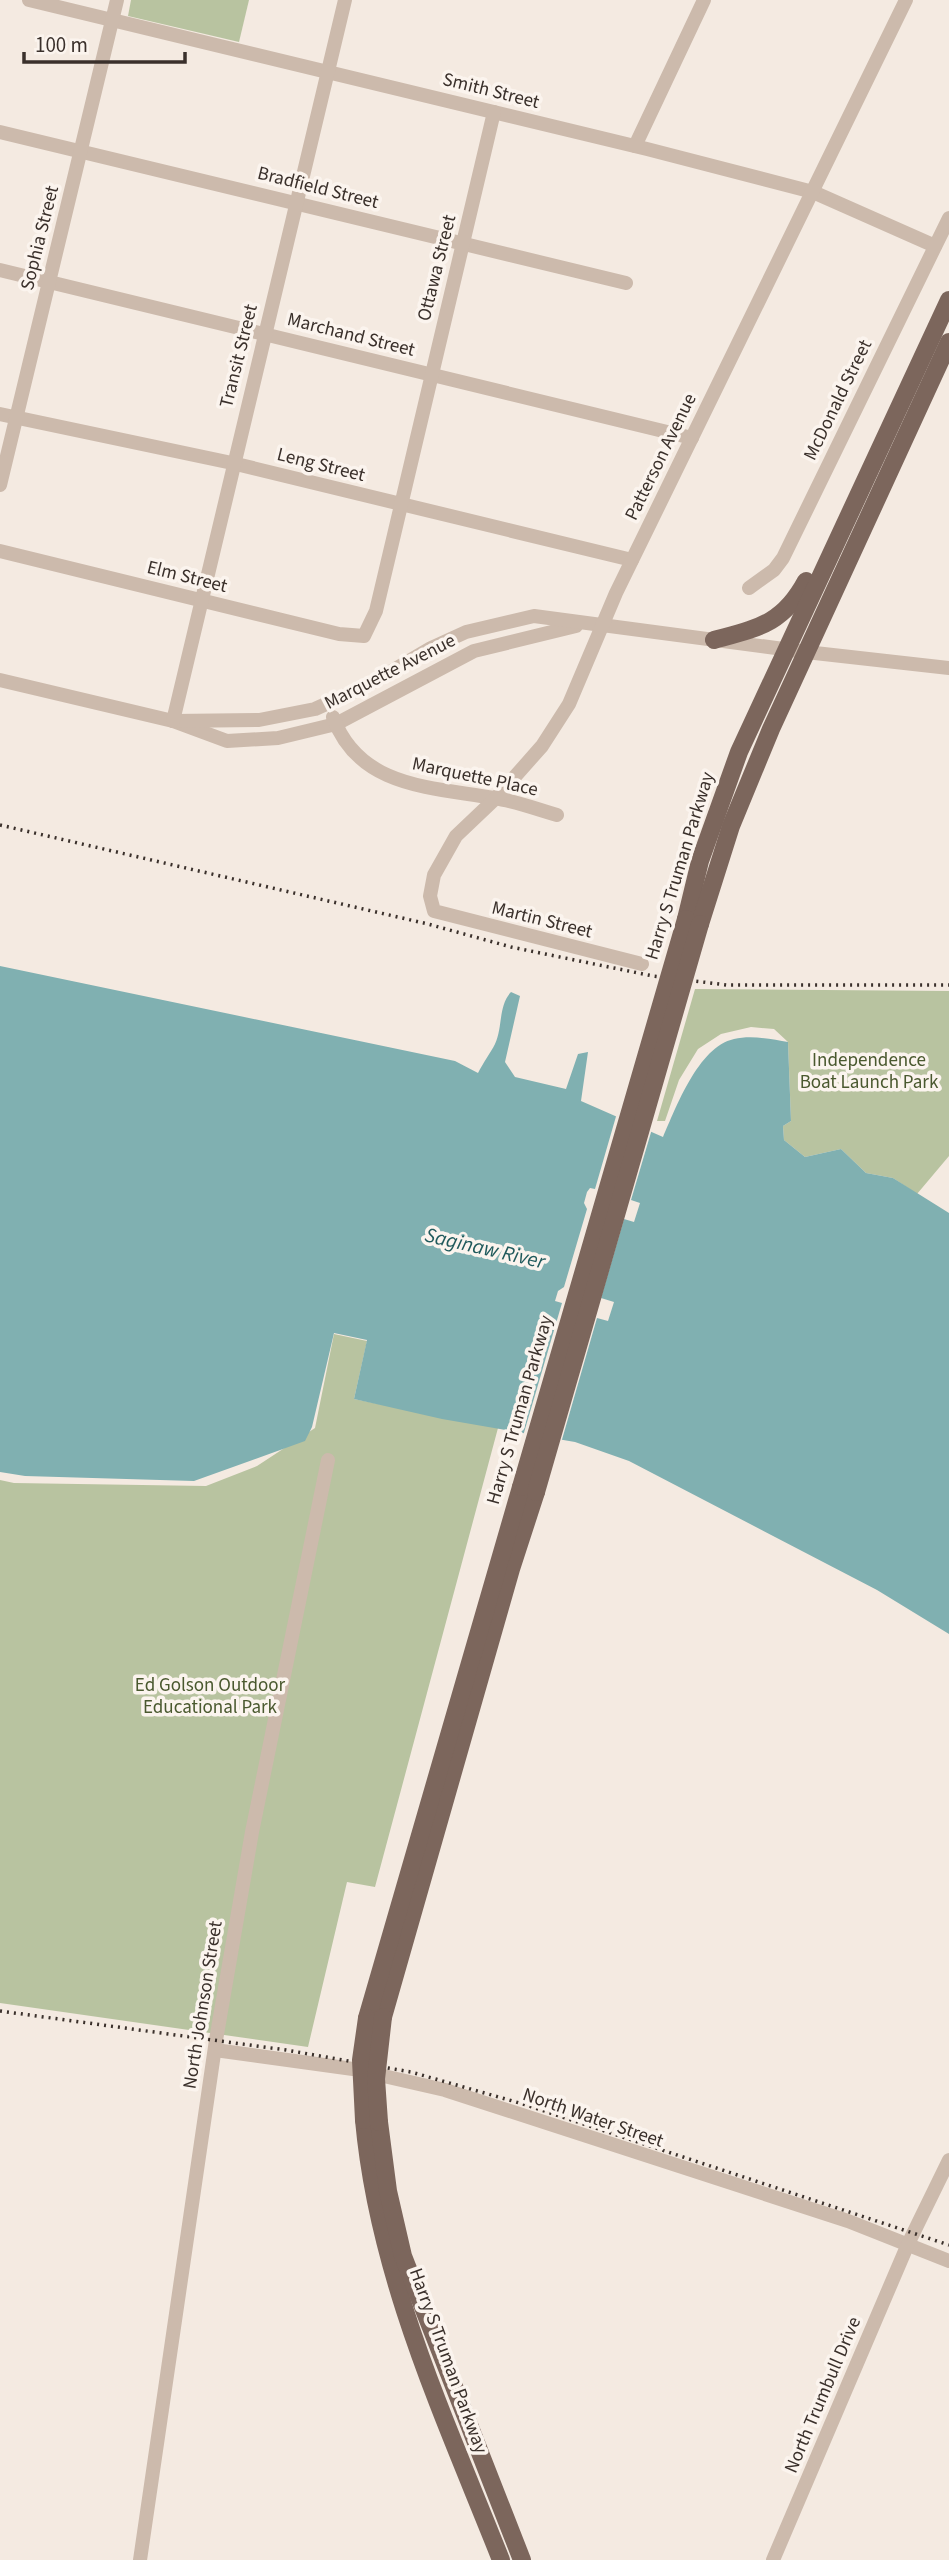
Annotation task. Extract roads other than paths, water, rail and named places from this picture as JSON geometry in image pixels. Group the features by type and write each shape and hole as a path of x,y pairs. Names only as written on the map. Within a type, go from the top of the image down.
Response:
{"main road":[{"name":"Harry S Truman Parkway","path":"693,922 700,861 724,789 785,649 949,300"},
{"name":"Harry S Truman Parkway","path":"501,2560 429,2381 396,2287 372,2188 375,2018 510,1569 528,1490 693,922 806,652 949,342"},
{"path":"714,640 763,626 781,614 833,545"},
{"name":"Harry S Truman Parkway","path":"372,2121 403,2256 522,2560"}],"street":[{"name":"Smith Street","path":"29,0 635,146 813,192 935,246"},
{"name":"Sophia Street","path":"0,485 117,0"},
{"name":"Transit Street","path":"173,721 199,600 345,0"},
{"path":"635,146 704,0"},
{"name":"Patterson Avenue","path":"434,911 430,896 434,875 456,836 496,798 542,746 569,704 632,560 906,0"},
{"name":"Ottawa Street","path":"364,636 376,611 399,504 494,112"},
{"name":"Bradfield Street","path":"0,132 626,283"},
{"name":"McDonald Street","path":"749,587 774,570 783,558 949,218"},
{"name":"Marchand Street","path":"0,270 692,438"},
{"name":"Leng Street","path":"0,414 232,463 632,560"},
{"name":"Elm Street","path":"0,551 339,634 364,636"},
{"name":"Marquette Avenue","path":"173,721 259,720 296,714 368,685 431,648 484,626 534,616 949,668"},
{"name":"Marquette Avenue","path":"0,680 173,721 227,741 278,738 335,724 474,651 585,624"},
{"path":"328,703 335,724"},
{"name":"Marquette Place","path":"335,724 351,752 393,778 440,792 496,798 557,814"},
{"name":"Martin Street","path":"434,911 642,964"},
{"name":"North Johnson Street","path":"140,2560 215,2050 252,1832 328,1460"},
{"name":"North Water Street","path":"215,2050 377,2074 445,2090 848,2221 949,2261"},
{"name":"North Trumbull Drive","path":"773,2560 908,2245 949,2160"}],"water":[{"name":"Saginaw River","path":"0,966 455,1061 478,1073 495,1044 502,1010 511,992 520,996 505,1062 515,1077 566,1089 578,1054 588,1052 581,1101 663,1137 690,1080 699,1066 721,1044 747,1037 788,1042 791,1121 783,1126 784,1140 805,1157 841,1149 866,1173 893,1178 949,1213 949,1634 877,1590 629,1461 575,1442 442,1419 354,1399 367,1340 334,1333 312,1427 305,1441 194,1481 25,1476 0,1472"}],"railway":[{"path":"0,825 428,924 511,947 653,976 727,985 949,985"},
{"path":"0,2011 286,2050 411,2072 523,2104 949,2245"}],"park label":[{"name":"Independence Boat Launch Park","path":"869,1071"},
{"name":"Ed Golson Outdoor Educational Park","path":"210,1696"}]}
